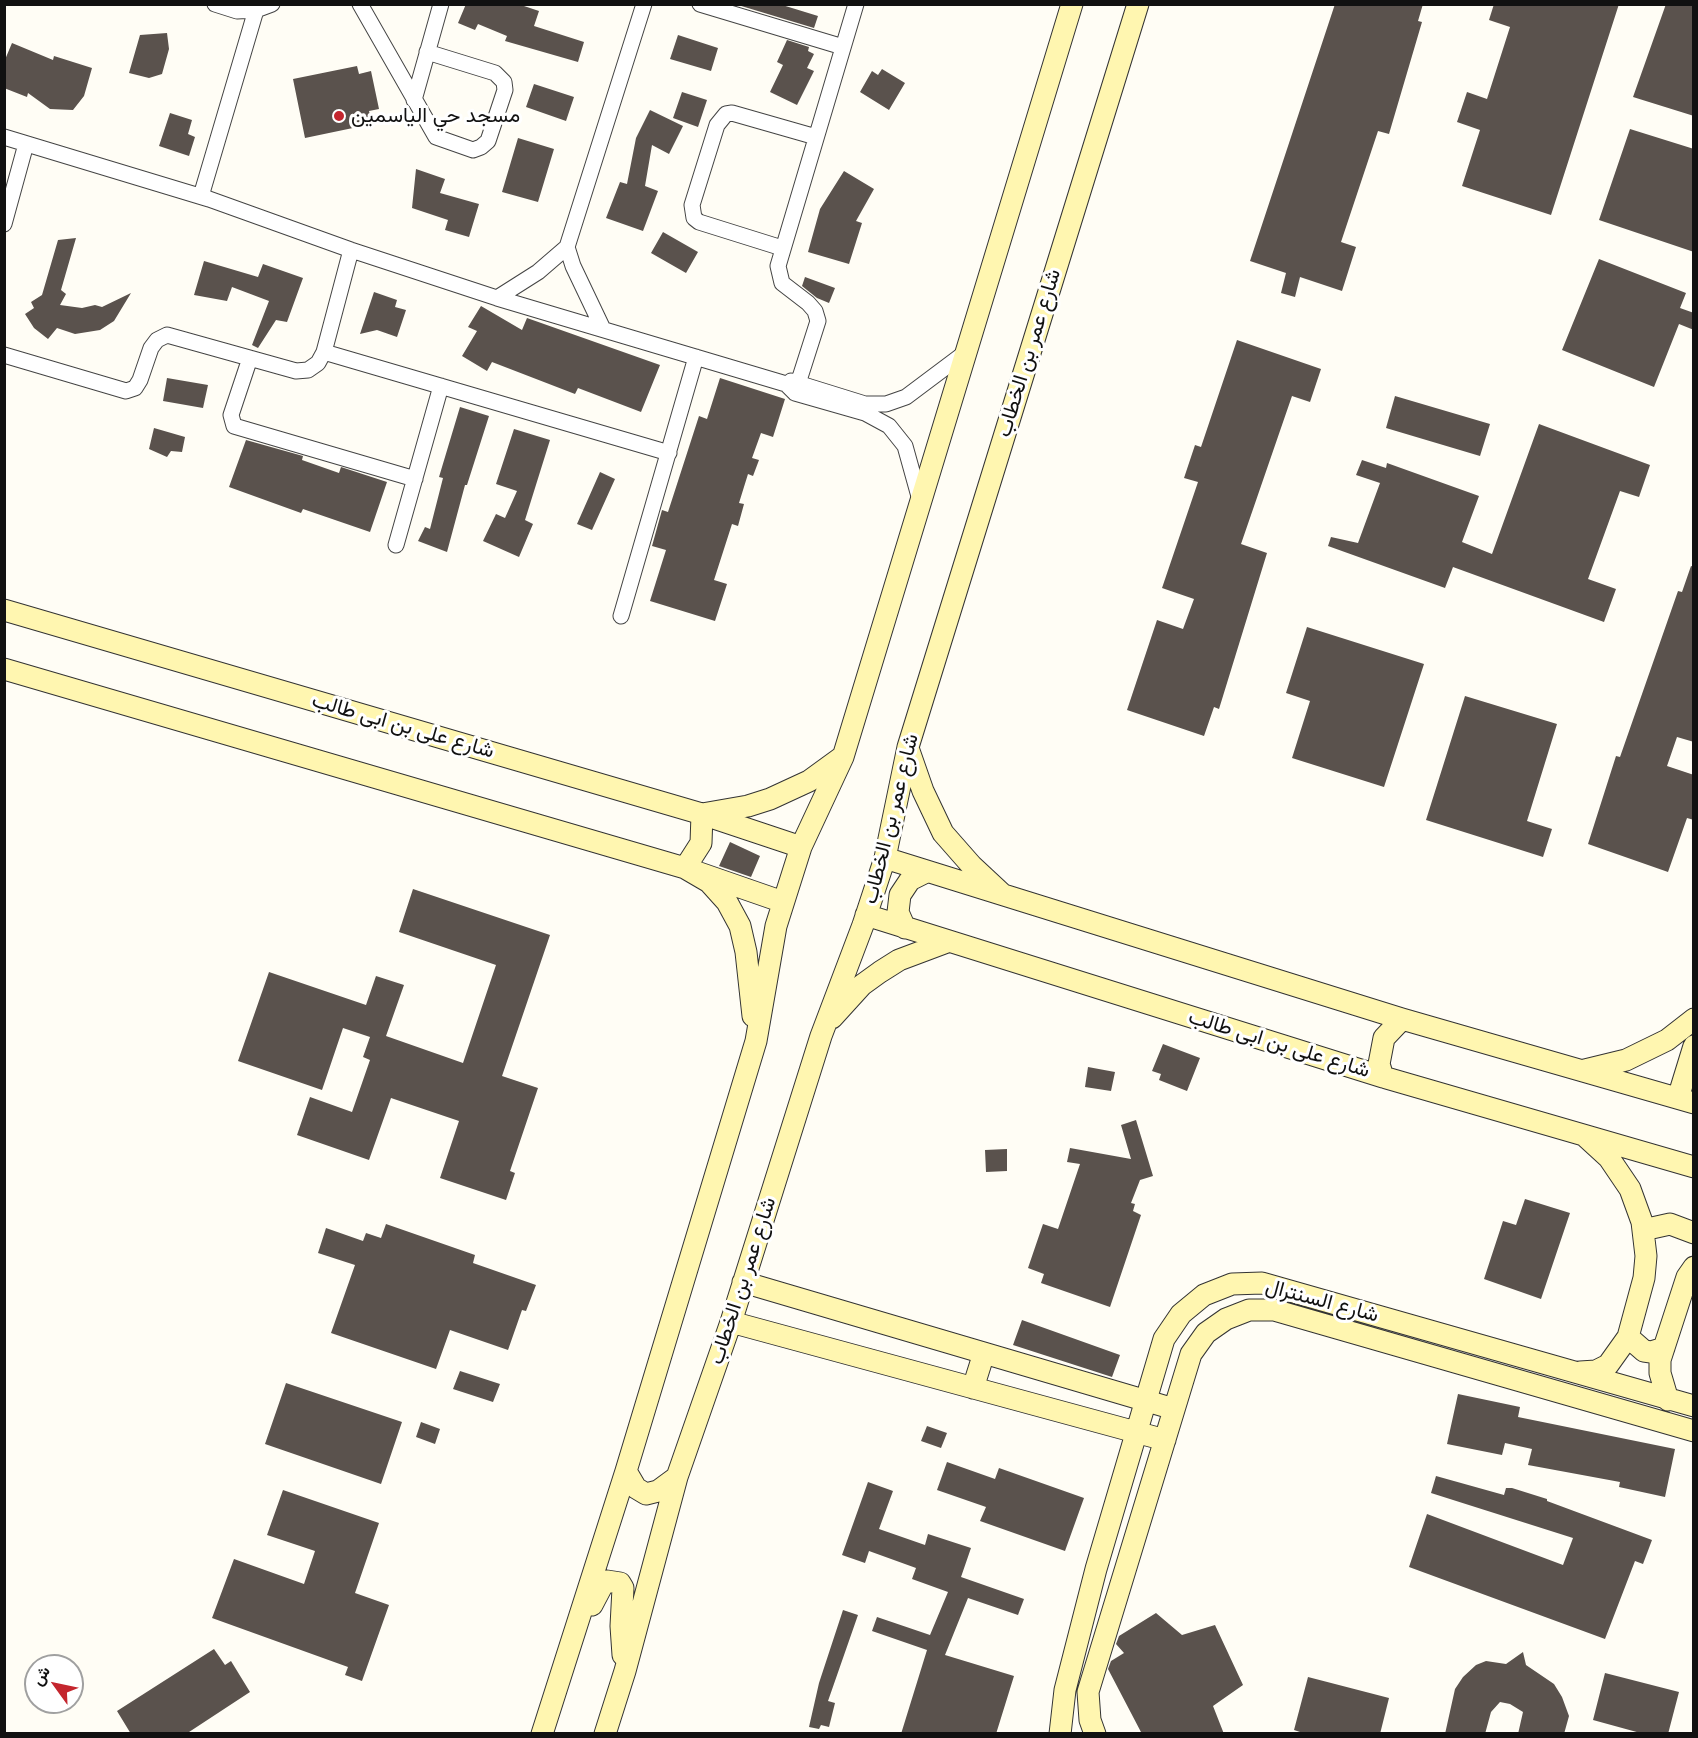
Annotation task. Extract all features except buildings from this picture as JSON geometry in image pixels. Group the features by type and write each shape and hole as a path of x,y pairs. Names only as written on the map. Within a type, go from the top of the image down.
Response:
{"street":[{"path":"215,4 237,11 256,10 272,4"},
{"path":"360,4 436,137 473,150 481,147 488,141 505,90 501,76 427,52"},
{"path":"414,100 441,4"},
{"path":"498,298 538,272 567,248 644,4"},
{"path":"699,4 843,47"},
{"path":"793,386 818,321 815,311 782,283 778,275 782,248 856,4"},
{"path":"543,1734 626,1471 756,1041 776,926 783,902 801,847 843,757 1072,4"},
{"name":"شارع عمر بن الخطاب","path":"605,1734 625,1671 678,1477 731,1322 821,1036 885,858 908,747 1138,4"},
{"path":"201,196 256,10"},
{"path":"782,248 699,222 694,218 692,205 717,124 726,114 732,112 816,137"},
{"path":"4,137 201,196 351,250 498,298 854,406 878,418 898,435 910,459 921,500"},
{"path":"4,224 26,144"},
{"path":"567,248 573,266 603,329"},
{"path":"4,355 126,392 135,388 140,380 151,348 157,340 167,335 296,371 308,370 318,363 324,352 351,250"},
{"path":"324,352 669,453"},
{"path":"854,406 896,401 966,352"},
{"path":"621,616 696,357"},
{"path":"250,358 231,415 234,426 415,479"},
{"path":"396,545 441,386"},
{"name":"شارع على بن ابى طالب","path":"4,610 702,814 801,847"},
{"path":"4,669 685,868 783,902"},
{"path":"908,747 923,791 943,832 972,866 1006,897"},
{"path":"685,868 701,843 702,814 748,806 770,799 809,780 843,757"},
{"path":"885,858 1401,1019 1686,1100 1694,1046"},
{"path":"685,868 708,882 727,902 740,926 746,952 756,1041"},
{"path":"905,928 898,912 900,895 910,880 926,872"},
{"name":"شارع على بن ابى طالب","path":"866,915 1383,1077 1580,1132 1694,1167"},
{"path":"821,1036 846,1000 880,972 898,960 947,942"},
{"path":"1383,1077 1379,1064 1384,1038 1401,1019"},
{"path":"1582,1071 1626,1060 1667,1040 1694,1019"},
{"path":"1571,1372 1596,1371 1608,1365 1628,1337 1645,1273 1643,1230 1636,1205 1620,1173 1595,1144 1580,1132"},
{"path":"1643,1230 1670,1224 1694,1233"},
{"path":"1668,1400 1660,1373 1664,1348 1687,1277 1694,1267"},
{"path":"743,1282 1174,1409"},
{"name":"شارع السنترال","path":"1060,1734 1065,1690 1096,1569 1164,1339 1180,1314 1204,1295 1232,1284 1262,1283 1694,1406"},
{"name":"شارع السنترال","path":"1095,1734 1090,1720 1088,1692 1191,1354 1206,1334 1226,1318 1249,1310 1274,1310 1694,1431"},
{"path":"1386,1342 1389,1320"},
{"path":"731,1322 1165,1440"},
{"path":"1628,1337 1644,1351 1650,1352 1664,1348"},
{"path":"1461,1364 1466,1341"},
{"path":"973,1388 984,1353"},
{"path":"626,1471 636,1488 646,1494 658,1491 678,1477"},
{"path":"1096,1569 1123,1578"},
{"path":"567,1655 602,1586 613,1580 623,1588 621,1626 625,1671"}],"place":[{"name":"مسجد حي الياسمين","path":"339,116"}]}
